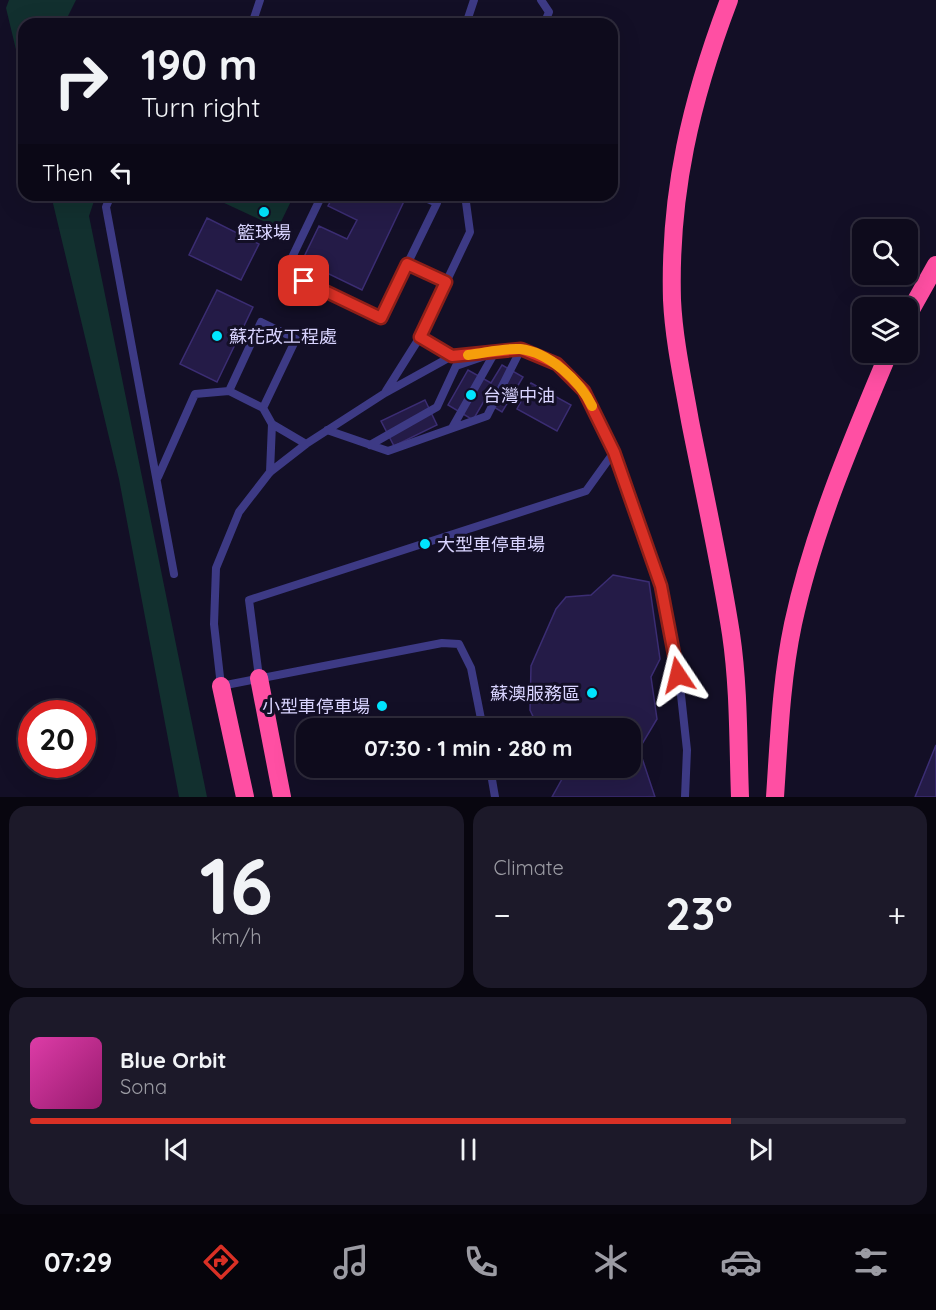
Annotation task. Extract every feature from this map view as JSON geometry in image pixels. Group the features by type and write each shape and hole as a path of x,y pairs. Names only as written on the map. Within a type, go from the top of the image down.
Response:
{"highway":[{"path":"729,0 710,49 684,143 673,248 672,301 677,351 731,637 739,718 740,797"},
{"path":"918,297 936,265"},
{"path":"775,797 781,704 793,625 826,514 858,426 884,363"},
{"path":"259,678 282,797"},
{"path":"221,686 245,797"},
{"path":"781,704 782,797"}],"lane":[{"path":"254,18 260,0"},
{"path":"468,18 474,0"},
{"path":"541,0 549,12 546,18"},
{"path":"108,201 106,207 174,574"},
{"path":"319,201 285,272 381,318 437,203 432,201"},
{"path":"385,393 420,337 470,232 466,201"},
{"path":"407,264 446,282"},
{"path":"229,391 261,322 296,339 263,408"},
{"path":"420,337 452,356"},
{"path":"327,430 388,451 487,416 521,349"},
{"path":"481,718 471,668 459,644 442,643 221,686 214,624 216,568 239,512 270,472 306,444 385,393 452,356 521,349 557,364 584,391 614,452 661,586 665,605 681,694 687,750 685,797"},
{"path":"452,428 495,352"},
{"path":"370,445 437,407 456,366 495,352"},
{"path":"158,479 195,394 229,391 263,408 272,424 306,444"},
{"path":"270,472 272,424"},
{"path":"259,678 249,600 586,491 614,452"},
{"path":"491,778 495,797"}],"green space":[{"path":"9,0 76,0 67,18 18,18 18,58 6,8"},
{"path":"52,201 94,201 89,216 207,797 179,797 119,479"},
{"name":"籃球場","path":"220,201 291,201 278,228"}],"building":[{"path":"331,201 404,201 362,290 302,261 319,226 347,239 357,220 328,206"},
{"path":"207,218 259,244 241,280 189,255"},
{"name":"蘇花改工程處","path":"217,290 253,307 217,382 180,364"},
{"path":"502,365 523,377 502,412 484,401 473,420 448,405 468,370 491,383"},
{"path":"531,383 571,405 557,431 517,409"},
{"path":"425,400 437,425 394,446 381,421"},
{"name":"蘇澳服務區","path":"613,575 649,582 660,659 651,677 657,719 641,746 641,718 534,718 530,710 531,666 556,609 566,597 591,595"},
{"path":"936,745 936,797 915,797"},
{"name":"蘇澳服務區","path":"641,755 655,797 552,797 562,779 641,778"}],"slow traffic":[{"path":"468,355 521,349 557,364 584,391 592,406"}],"place":[{"name":"籃球場","path":"264,212"},
{"name":"蘇花改工程處","path":"217,336"},
{"name":"台灣中油","path":"471,395"},
{"name":"大型車停車場","path":"425,544"},
{"name":"蘇澳服務區","path":"592,693"},
{"name":"小型車停車場","path":"382,706"}],"route":[{"path":"304,281 381,318 407,264 446,282 420,337 452,356 521,349 557,364 584,391 614,452 661,586 678,675"}]}
